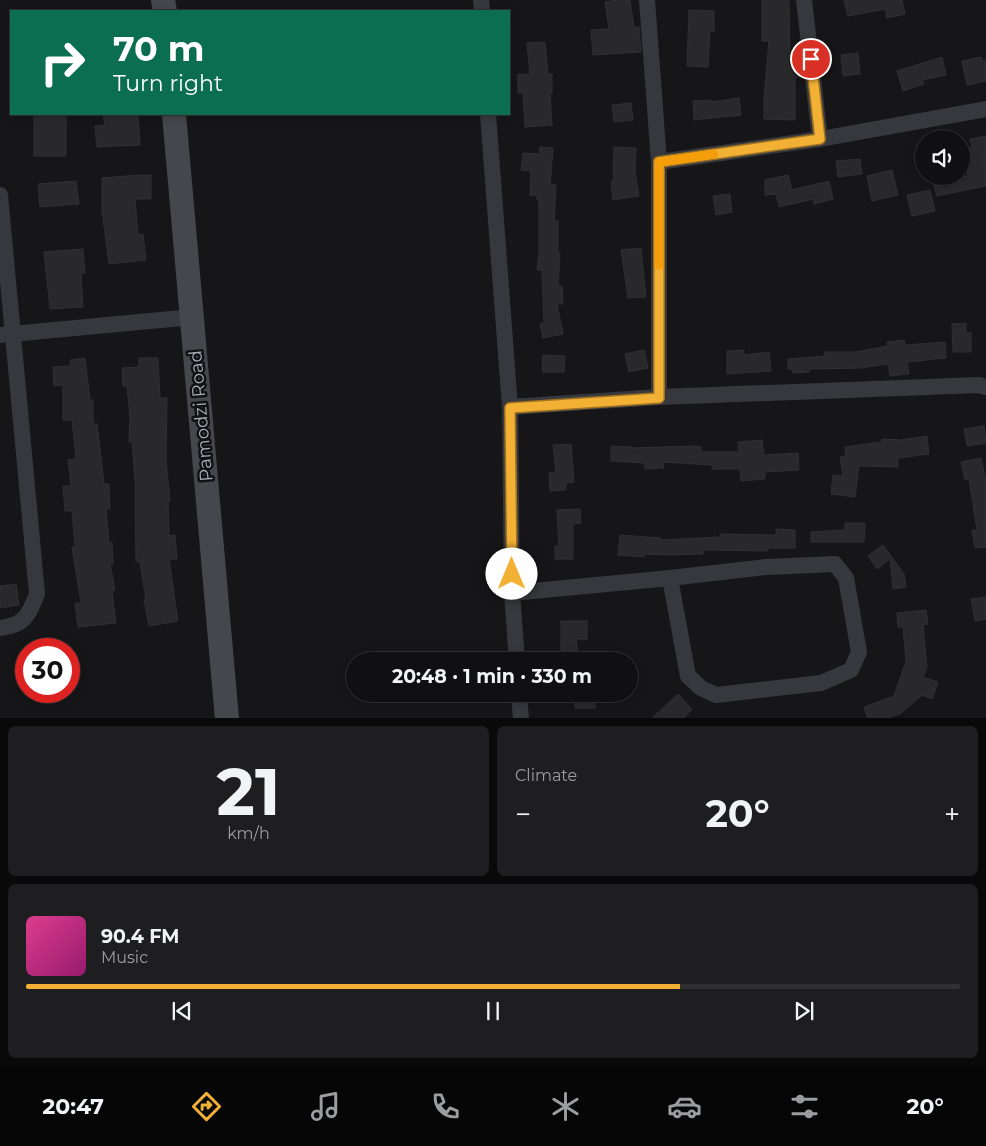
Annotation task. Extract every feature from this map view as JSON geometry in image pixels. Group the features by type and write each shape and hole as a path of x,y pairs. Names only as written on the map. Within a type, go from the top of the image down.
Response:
{"street":[{"path":"647,0 659,162 659,398"},
{"path":"804,0 820,139"},
{"path":"659,162 820,139 986,109"},
{"name":"Pamodzi Road","path":"174,115 227,718"},
{"path":"488,115 510,408 512,593 516,652"},
{"path":"0,195 6,335 36,594 30,613 15,626 0,628"},
{"path":"6,335 193,317"},
{"path":"510,408 659,398 979,385 986,387"},
{"path":"512,593 766,567 835,564 846,578 859,652 851,670 837,678 821,683 716,696 701,688 688,676 670,578"},
{"path":"520,702 521,718"}],"building":[{"path":"630,0 634,27 639,27 641,52 593,55 591,30 609,29 605,2"},
{"path":"762,0 789,0 790,56 800,56 803,77 795,77 795,120 764,119 769,41 762,41"},
{"path":"844,0 902,0 905,14 887,18 885,9 848,16"},
{"path":"689,10 714,11 714,31 710,31 708,67 687,66"},
{"path":"545,42 548,74 552,74 552,93 550,93 552,125 525,127 523,93 518,93 518,74 530,75 527,43"},
{"path":"858,53 860,74 843,76 841,55"},
{"path":"942,57 946,75 922,80 924,84 903,91 897,71"},
{"path":"981,57 982,61 986,60 986,81 967,85 962,61"},
{"path":"739,98 741,115 694,120 693,101 711,100 711,102"},
{"path":"631,103 633,120 614,122 612,105"},
{"path":"34,115 66,115 66,156 34,156"},
{"path":"103,115 138,115 140,145 97,147 95,126 105,125"},
{"path":"986,136 986,186 937,196 934,185 970,185 970,148 972,148 970,139"},
{"path":"540,147 553,148 550,185 556,185 554,221 558,221 558,254 560,254 558,286 562,286 563,304 557,304 563,334 543,338 540,324 544,323 542,270 537,270 539,253 539,200 537,200 537,195 530,195 531,171 521,170 523,153 539,154"},
{"path":"614,147 636,148 635,170 639,196 613,200 611,182 613,182"},
{"path":"860,159 862,174 838,177 836,161"},
{"path":"892,170 898,195 872,201 867,176"},
{"path":"151,175 151,199 135,199 138,235 143,234 146,260 109,264 102,211 102,178"},
{"path":"788,175 792,190 829,181 833,199 814,204 813,199 779,207 776,194 765,195 765,180"},
{"path":"76,181 79,204 40,207 38,184"},
{"path":"930,190 935,211 912,216 907,195"},
{"path":"730,194 732,212 716,215 713,196"},
{"path":"641,248 646,297 628,298 621,250"},
{"path":"83,249 85,273 81,273 83,307 50,309 44,252"},
{"path":"966,323 966,333 971,333 971,352 953,352 952,324"},
{"path":"904,340 905,345 945,342 946,358 907,362 909,374 890,376 888,364 861,368 809,369 809,372 793,373 792,369 788,369 788,359 825,356 824,352 855,352 888,346 887,342"},
{"path":"644,350 648,368 629,372 625,354"},
{"path":"744,350 744,355 769,352 771,371 727,374 727,351"},
{"path":"543,355 565,356 564,372 542,372"},
{"path":"85,358 90,400 93,400 93,424 97,424 104,484 109,484 110,509 106,509 109,543 112,543 113,564 110,564 115,590 112,591 116,623 78,627 75,603 81,603 72,547 75,547 72,511 65,511 63,486 71,486 68,460 76,459 72,420 63,420 63,385 54,386 53,367 71,366 70,360"},
{"path":"139,358 158,358 160,398 167,398 166,460 170,501 168,501 169,536 175,535 177,559 169,559 178,621 149,626 140,562 136,561 135,480 132,442 129,442 130,417 127,386 123,386 122,368 139,367"},
{"path":"984,426 986,443 967,446 964,429"},
{"path":"927,436 929,454 898,458 898,467 859,466 855,497 831,494 833,475 843,476 840,457 846,456 845,447 882,442 882,439 901,440"},
{"path":"762,440 764,455 798,453 799,470 765,472 765,479 741,481 740,469 712,469 712,465 663,462 664,468 645,469 645,463 611,461 611,446 631,448 694,446 701,447 701,452 739,452 738,442"},
{"path":"571,444 574,482 566,483 566,490 550,491 549,473 556,473 553,445"},
{"path":"981,458 986,481 986,547 975,548 972,530 977,530 969,479 965,480 961,462"},
{"path":"580,509 581,523 573,524 573,559 555,559 555,546 559,546 557,510"},
{"path":"845,523 865,523 864,542 811,542 811,532 845,530"},
{"path":"776,529 795,530 795,548 768,548 768,551 703,550 703,554 644,554 644,557 618,555 620,535 661,538 661,540 720,537 720,534 776,535"},
{"path":"883,545 904,574 906,587 893,589 890,559 877,569 868,556"},
{"path":"16,584 19,605 0,608 0,586"},
{"path":"986,597 986,619 975,621 971,599"},
{"path":"926,610 928,624 923,625 927,667 923,677 938,682 932,699 922,695 901,713 888,718 868,718 864,707 894,696 906,661 903,627 898,627 897,613"},
{"path":"561,621 587,621 587,639 576,639 578,652 561,652"},
{"path":"678,694 692,709 684,718 652,718"},
{"path":"575,702 595,702 595,708 575,708"}],"slow traffic":[{"path":"659,265 659,162 714,154"}],"route":[{"path":"512,574 510,408 659,398 659,162 820,139 811,59"}]}
